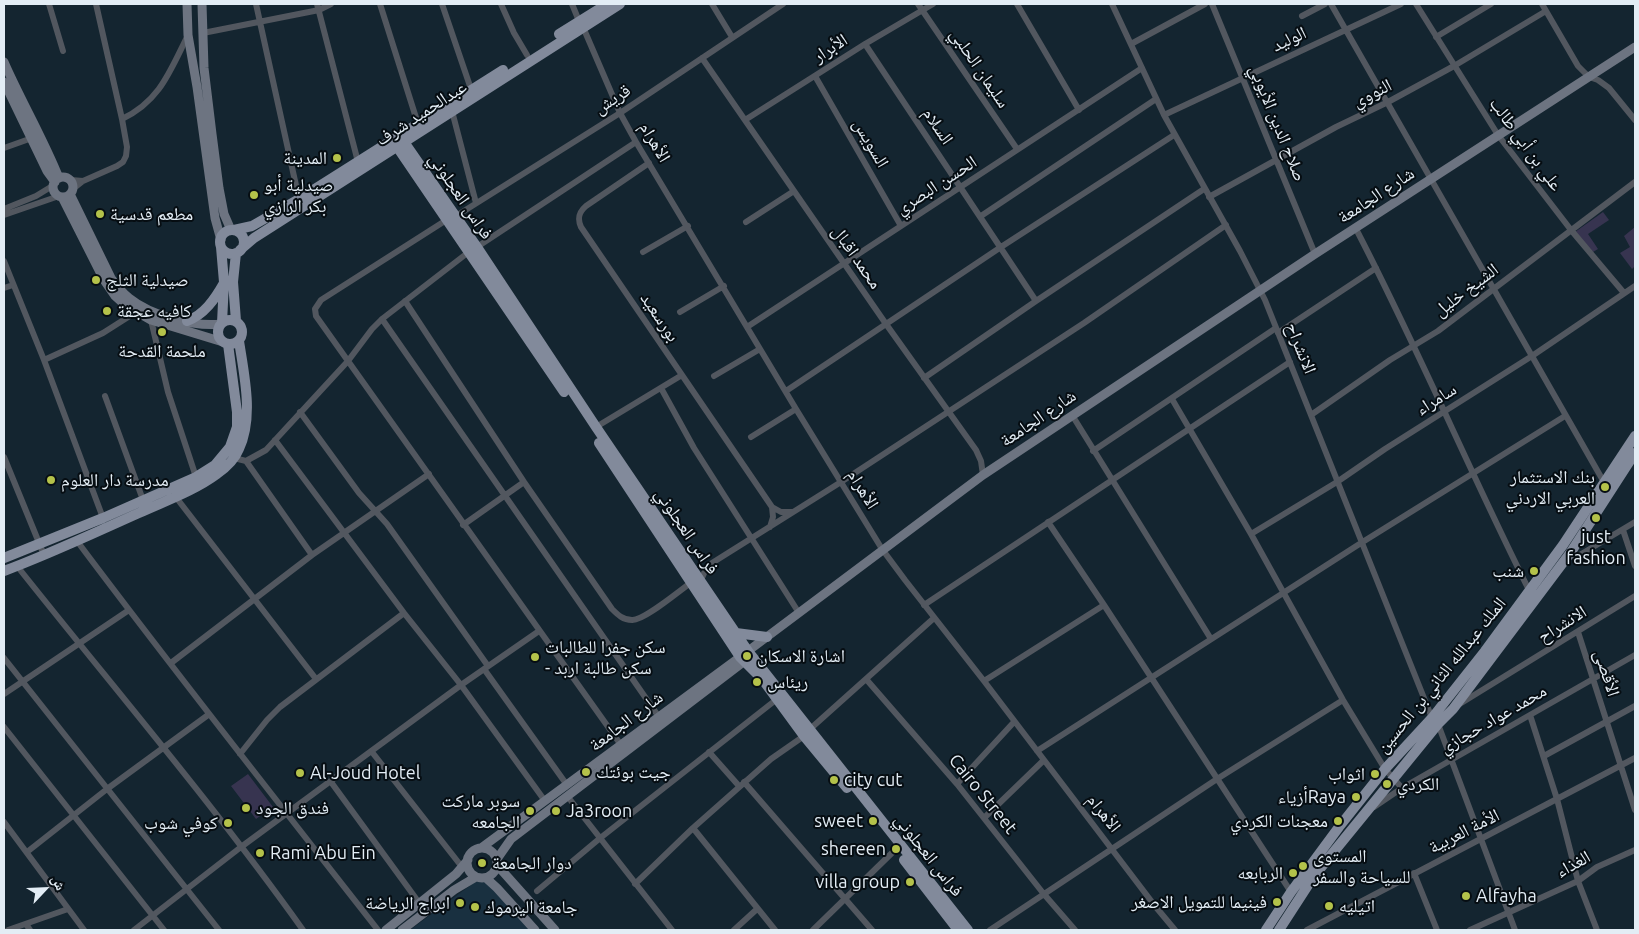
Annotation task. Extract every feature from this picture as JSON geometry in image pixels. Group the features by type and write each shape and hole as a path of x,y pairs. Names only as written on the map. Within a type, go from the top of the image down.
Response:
{"main road":[{"path":"4,558 103,518 208,471 224,456 230,447 237,427 237,412 230,360 226,343 218,334 222,323 224,282 221,243 212,198 203,125 188,35 188,4"},
{"path":"56,182 65,177 67,191 104,280 115,296 136,312 151,320 226,343 234,344 239,340 242,335 242,329 236,321 233,282 238,252 244,244 243,237 232,230 224,214 219,188 204,68 202,4"},
{"name":"عبدالحميد شرف","path":"238,252 254,238 382,157 419,128 581,24 607,4"},
{"name":"عبدالحميد شرف","path":"419,128 452,111 527,55 620,4"},
{"path":"188,23 196,19 203,29"},
{"path":"190,46 195,49 203,45"},
{"name":"شارع الجامعة","path":"497,862 511,839 568,797 746,656 766,637 983,475 1355,227 1635,47"},
{"path":"4,62 33,124 48,150 56,182 54,191 67,191"},
{"path":"4,82 47,172 56,182"},
{"path":"382,157 413,162 419,128"},
{"name":"عبدالحميد شرف","path":"232,230 252,226 358,162 399,142"},
{"name":"فراس العجلوني","path":"399,142 452,217 763,680 807,733 958,930"},
{"path":"67,191 110,278 130,300 156,313 201,324 222,323 227,320 236,321"},
{"path":"221,243 224,233 232,230"},
{"path":"221,243 229,253 238,252"},
{"name":"فراس العجلوني","path":"473,249 596,426 696,581 736,633 746,656 968,930"},
{"path":"186,321 194,319 208,306 224,282"},
{"path":"4,572 175,496 219,473 234,458 240,448 248,416 239,340"},
{"path":"230,360 236,357 242,358"},
{"name":"الملك عبدالله الثاني بن الحسين","path":"1266,930 1290,892 1385,769 1435,721 1453,709 1571,552 1635,436"},
{"name":"الملك عبدالله الثاني بن الحسين","path":"1279,930 1314,876 1393,779 1529,590 1635,453"},
{"path":"736,633 766,637"},
{"name":"شارع الجامعة","path":"481,848 659,717 746,656"},
{"path":"386,930 456,874 472,852 481,848 492,852 497,862 556,930"},
{"path":"402,930 454,890 493,873 497,862"},
{"path":"465,863 469,870 497,888 535,930"}],"street":[{"path":"49,4 63,51"},
{"path":"4,215 67,191 83,181 117,166 123,162 126,156 122,119 96,4"},
{"path":"256,4 299,199"},
{"path":"203,29 260,22 331,4"},
{"path":"380,4 419,128"},
{"path":"442,4 473,94"},
{"path":"501,4 514,33 527,55"},
{"name":"الأهرام","path":"572,4 620,113 636,142 882,549 1175,930"},
{"path":"712,4 732,37"},
{"name":"قريش","path":"348,361 316,316 315,309 325,297 620,113 783,4"},
{"name":"الأبرار","path":"745,120 920,7 933,4"},
{"path":"1018,4 1079,110"},
{"name":"الانشراح","path":"1112,4 1174,135 1261,290 1361,543 1452,760 1514,930"},
{"path":"1131,44 1205,4"},
{"name":"صلاح الدين الأيوبي","path":"1212,4 1315,254"},
{"path":"1302,16 1325,4"},
{"path":"1331,4 1607,487"},
{"name":"الوليد","path":"1164,115 1401,4"},
{"name":"علي بن أبي طالب","path":"1416,4 1498,134 1571,230 1624,293"},
{"path":"1436,37 1491,4"},
{"path":"1544,6 1578,66 1589,77 1598,80 1609,88 1635,120"},
{"name":"النووي","path":"1209,197 1454,66 1544,6"},
{"path":"318,7 358,162"},
{"name":"سليمان الحلبي","path":"920,7 1018,149"},
{"path":"122,119 136,112 149,102 165,81 188,35"},
{"name":"السلام","path":"865,44 1036,301"},
{"name":"محمد اقبال","path":"702,58 979,455 983,475"},
{"name":"الحسن البصري","path":"747,327 1142,68"},
{"name":"السويس","path":"815,76 901,226"},
{"path":"980,216 1156,99"},
{"path":"452,111 476,202"},
{"path":"786,391 1001,247 1174,135"},
{"path":"4,148 32,138"},
{"path":"234,458 246,461 260,455 348,361 372,329 405,300 473,249 636,142"},
{"name":"بورسعيد","path":"650,163 586,206 580,214 578,221 772,507"},
{"path":"4,209 36,196 56,182"},
{"name":"الشيخ خليل","path":"1311,415 1390,360 1438,330 1635,182"},
{"path":"924,378 1204,189"},
{"path":"746,222 794,191"},
{"path":"405,300 524,482 612,609 618,615 630,620 640,618 696,581 712,563 841,482 1084,323 1226,225"},
{"path":"643,252 688,226"},
{"path":"1355,227 1414,346 1500,532 1529,590"},
{"path":"4,261 44,360 103,518"},
{"path":"1093,451 1376,268"},
{"path":"4,288 14,285"},
{"path":"680,312 724,286"},
{"name":"سامراء","path":"1251,534 1337,482 1532,356 1635,286"},
{"path":"44,360 108,331 136,312"},
{"path":"382,319 659,717"},
{"path":"151,320 168,392 196,477"},
{"path":"714,376 760,348"},
{"path":"348,361 621,745"},
{"path":"924,605 1290,362"},
{"path":"596,426 682,375"},
{"path":"661,388 694,448 799,613"},
{"path":"105,396 143,500"},
{"path":"1172,399 1251,534 1343,700 1385,769 1402,788"},
{"path":"751,437 796,409"},
{"path":"300,412 374,511 387,524 567,785"},
{"path":"1072,415 1211,639"},
{"path":"1038,751 1361,543 1565,416"},
{"path":"274,440 404,613 461,685 545,801"},
{"path":"4,457 44,555"},
{"path":"246,461 312,555"},
{"path":"171,663 253,598 429,474"},
{"path":"463,525 524,482"},
{"path":"175,496 316,679"},
{"path":"772,507 786,512 796,511"},
{"path":"770,527 774,517 772,507"},
{"path":"1048,522 1290,892"},
{"path":"1571,552 1573,556 1578,556 1635,522"},
{"path":"1623,530 1635,566"},
{"path":"77,541 171,663 208,716 378,930"},
{"path":"17,566 163,749 303,930"},
{"name":"الانشراح","path":"1453,709 1635,596"},
{"path":"984,681 1104,605"},
{"path":"4,694 129,610"},
{"path":"240,754 273,713 404,613"},
{"path":"634,884 692,828 771,759 807,733 934,618"},
{"path":"134,930 240,848 461,685 539,631"},
{"name":"الأقصى","path":"1578,632 1635,810"},
{"name":"محمد عواد حجازي","path":"1367,812 1402,788 1635,655"},
{"path":"4,658 21,682 219,930"},
{"name":"Cairo Street","path":"866,678 957,784 1075,930"},
{"path":"537,891 599,839 777,699"},
{"path":"990,930 1217,779 1343,700"},
{"path":"1544,756 1635,706"},
{"path":"1530,715 1557,799 1578,880 1597,930"},
{"path":"26,852 107,789 208,716"},
{"path":"957,784 1014,722"},
{"path":"4,726 164,930"},
{"path":"372,752 465,863"},
{"path":"709,752 742,784 872,930"},
{"name":"الأمة العربية","path":"1307,930 1414,873 1482,840 1635,758"},
{"path":"984,818 1044,760"},
{"path":"331,782 420,904"},
{"path":"568,797 634,884 672,930"},
{"path":"4,822 84,930"},
{"path":"692,828 775,930"},
{"path":"813,930 896,850"},
{"name":"الغذاء","path":"1470,930 1578,880 1596,867 1635,850"},
{"path":"1414,873 1437,930"},
{"path":"8,930 68,909"},
{"path":"734,930 757,909"},
{"path":"26,924 30,930"}],"shaded area":[{"path":"1603,212 1609,220 1588,234 1598,249 1593,252 1575,232"},
{"path":"1635,227 1635,266 1632,269 1620,253 1630,247 1624,236"},
{"path":"248,774 273,807 256,819 231,786"},
{"name":"جامعة اليرموك","path":"486,881 530,930 410,930 475,882"}],"place":[{"name":"المدينة","path":"337,158"},
{"name":"صيدلية أبو بكر الرازي","path":"254,195"},
{"name":"مطعم قدسية","path":"100,214"},
{"name":"صيدلية الثلج","path":"96,280"},
{"name":"كافيه عجقة","path":"107,311"},
{"name":"ملحمة القدحة","path":"162,332"},
{"name":"مدرسة دار العلوم","path":"51,480"},
{"name":"بنك الاستثمار العربي الاردني","path":"1605,487"},
{"name":"just fashion","path":"1596,518"},
{"name":"شنب","path":"1534,571"},
{"name":"اشارة الاسكان","path":"747,656"},
{"name":"سكن جفرا للطالبات - سكن طالبة اربد","path":"535,657"},
{"name":"ريئاس","path":"757,682"},
{"name":"جيت بوئتك","path":"586,772"},
{"name":"Al-Joud Hotel","path":"300,773"},
{"name":"اثواب","path":"1375,774"},
{"name":"city cut","path":"834,780"},
{"name":"الكردي","path":"1387,784"},
{"name":"أزياءRaya","path":"1356,797"},
{"name":"فندق الجود","path":"246,808"},
{"name":"سوبر ماركت الجامعه","path":"530,811"},
{"name":"Ja3roon","path":"556,811"},
{"name":"sweet","path":"873,821"},
{"name":"معجنات الكردي","path":"1338,821"},
{"name":"كوفي شوب","path":"228,823"},
{"name":"shereen","path":"896,849"},
{"name":"Rami Abu Ein","path":"260,853"},
{"name":"دوار الجامعة","path":"482,863"},
{"name":"المستوى للسياحة والسفر","path":"1303,866"},
{"name":"الربابعه","path":"1293,873"},
{"name":"villa group","path":"910,882"},
{"name":"Alfayha","path":"1466,896"},
{"name":"فينيما للتمويل الاصغر","path":"1277,902"},
{"name":"ابراج الرياضة","path":"460,903"},
{"name":"اتيليه","path":"1329,906"},
{"name":"جامعة اليرموك","path":"475,907"}]}
